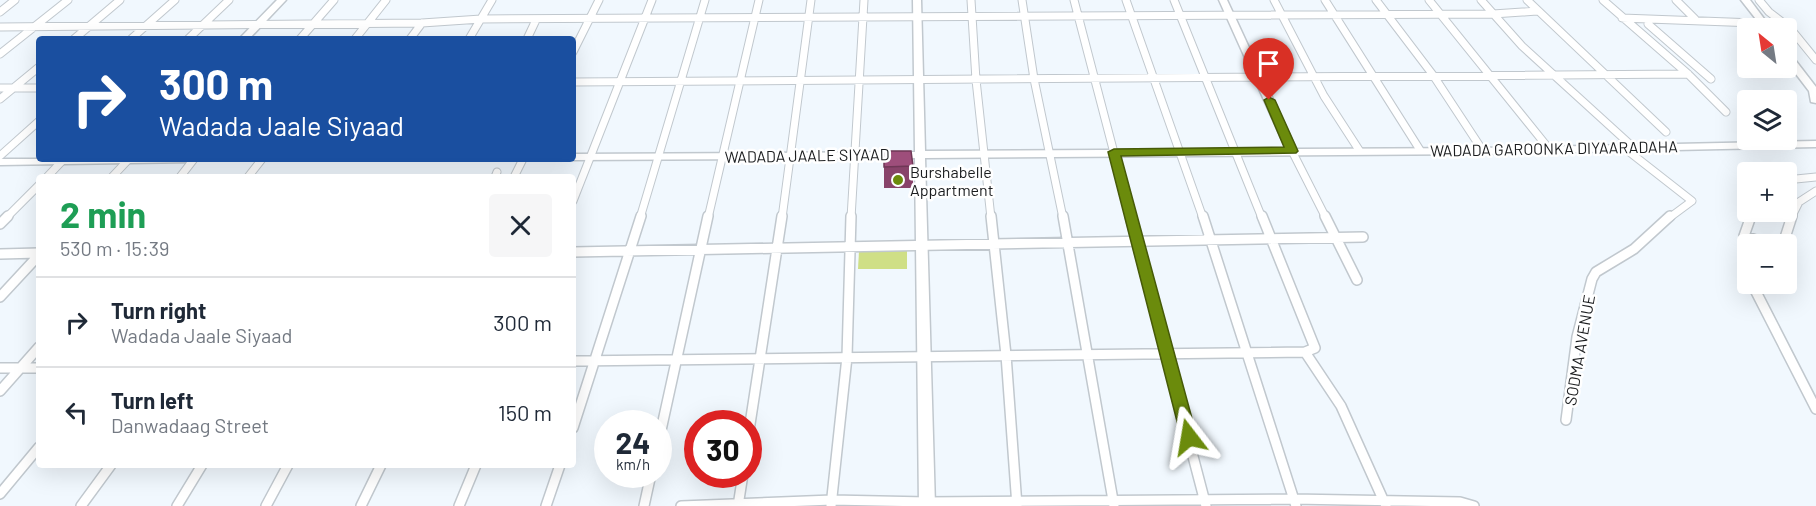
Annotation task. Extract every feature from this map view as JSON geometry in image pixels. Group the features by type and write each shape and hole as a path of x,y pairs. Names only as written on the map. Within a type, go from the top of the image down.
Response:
{"main road":[{"path":"247,36 282,0"},
{"path":"917,0 920,245 927,504"},
{"path":"1223,0 1292,151"},
{"path":"1737,0 1751,18"},
{"path":"1745,0 1759,18"},
{"path":"1797,69 1814,91 1816,101"},
{"path":"1796,78 1816,101"},
{"name":"WADADA GAROONKA DIYAARADAHA","path":"1292,151 1483,151 1816,144"},
{"name":"WADADA JAALE SIYAAD","path":"576,157 1292,151"},
{"path":"0,162 36,161"}],"street":[{"path":"0,12 15,0"},
{"path":"0,54 68,0"},
{"path":"78,36 120,0"},
{"path":"134,36 175,0"},
{"path":"191,36 229,0"},
{"path":"303,36 333,0"},
{"path":"357,36 386,0"},
{"path":"471,36 492,0"},
{"path":"576,46 599,0"},
{"path":"576,193 652,0"},
{"path":"576,419 629,251 646,205 657,157 705,0"},
{"path":"666,410 679,359 700,249 759,0"},
{"path":"752,410 778,248 811,0"},
{"path":"832,503 847,357 853,154 864,0"},
{"path":"971,0 976,80 1006,355 1017,504"},
{"path":"1022,0 1034,79 1068,242 1113,503"},
{"path":"1074,0 1168,353 1205,503"},
{"path":"1126,0 1182,152 1244,352 1294,502"},
{"path":"576,361 1305,352 1315,348 1174,0"},
{"path":"1274,0 1315,78 1359,150"},
{"path":"1325,0 1420,150"},
{"path":"1376,0 1433,75 1483,151"},
{"path":"1429,0 1550,150"},
{"path":"1481,0 1522,46 1628,147"},
{"path":"1527,0 1666,132"},
{"path":"1603,0 1688,74 1726,112"},
{"path":"1676,0 1695,19"},
{"path":"1759,0 1790,28 1816,60"},
{"path":"0,27 422,23 481,19 754,17 917,19 1230,14 1493,14 1537,11"},
{"path":"1622,18 1695,19 1737,24"},
{"path":"528,36 536,20"},
{"path":"412,36 422,23"},
{"path":"1648,24 1711,79"},
{"path":"1642,35 1661,35"},
{"path":"0,99 36,69"},
{"path":"576,82 1688,74"},
{"path":"0,88 36,88"},
{"path":"0,156 36,124"},
{"name":"SODMA AVENUE","path":"1566,420 1577,337 1592,279 1596,272 1634,249 1673,214 1692,201 1628,147"},
{"path":"1292,151 1357,280"},
{"path":"50,174 61,162"},
{"path":"115,174 126,162"},
{"path":"182,174 192,162"},
{"path":"250,174 260,162"},
{"path":"1797,179 1816,177"},
{"path":"0,224 36,188"},
{"path":"1789,234 1792,209 1802,197 1816,191"},
{"path":"576,252 1363,237"},
{"path":"0,254 36,254"},
{"path":"0,297 36,257"},
{"path":"1757,294 1816,409"},
{"path":"0,392 36,350"},
{"path":"1305,352 1327,381 1359,439 1385,504"},
{"path":"0,368 36,368"},
{"path":"0,494 36,451"},
{"path":"81,506 109,468"},
{"path":"177,506 200,468"},
{"path":"266,506 286,468"},
{"path":"361,506 380,468"},
{"path":"459,506 475,468"},
{"path":"546,506 559,468"},
{"path":"644,506 648,488"},
{"path":"739,505 741,488"},
{"path":"681,506 832,503 1294,502 1385,504 1460,502 1474,506"}],"green space":[{"path":"859,251 907,251 907,269 858,269"}],"building":[{"path":"884,151 911,151 913,166 884,167"}],"place":[{"name":"Burshabelle Appartment","path":"898,180"}],"route":[{"path":"1189,437 1114,152 1292,151 1269,100"}]}
